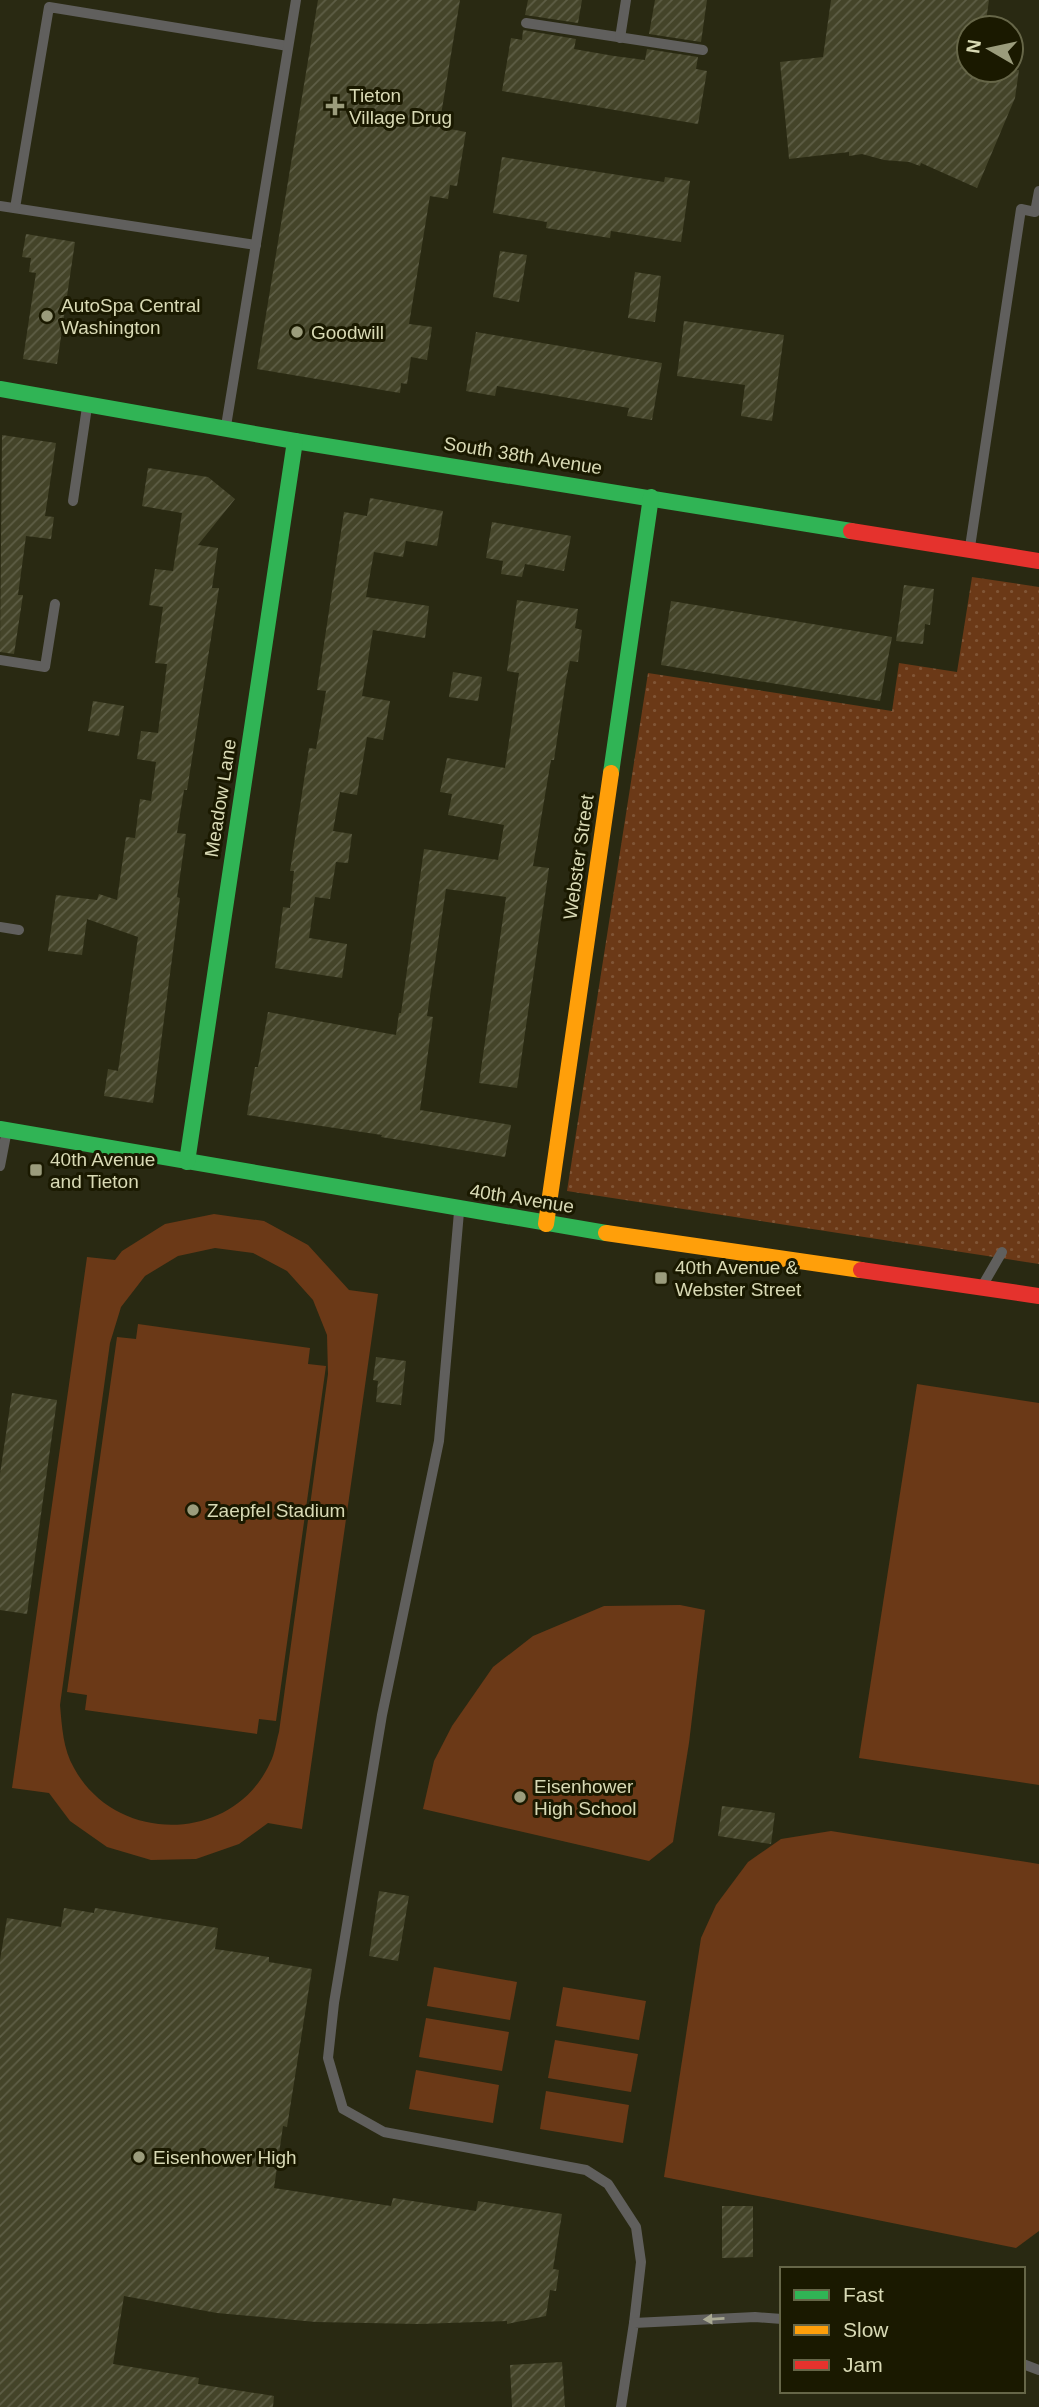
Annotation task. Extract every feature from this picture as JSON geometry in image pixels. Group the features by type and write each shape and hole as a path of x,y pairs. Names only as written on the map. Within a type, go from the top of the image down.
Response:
{"street":[{"name":"South 38th Avenue","path":"0,389 295,441 1039,561"},
{"name":"Meadow Lane","path":"187,1161 295,441"},
{"name":"Webster Street","path":"545,1224 652,497"},
{"name":"40th Avenue","path":"4,1130 545,1224 1039,1296"}],"lane":[{"path":"225,429 296,0"},
{"path":"620,38 626,0"},
{"path":"15,208 49,7 288,46"},
{"path":"526,23 703,50"},
{"path":"970,550 1021,209 1035,212 1039,191"},
{"path":"0,206 256,245"},
{"path":"73,501 88,405"},
{"path":"0,660 45,667 55,604"},
{"path":"0,926 19,930"},
{"path":"0,1166 4,1130"},
{"path":"459,1209 439,1441 382,1715 334,2003 328,2058 343,2109 384,2132 586,2170 608,2184 636,2227 641,2262 621,2407"},
{"path":"981,1288 1002,1252"},
{"path":"634,2323 755,2317 780,2319"}],"shaded area":[{"path":"972,577 1039,587 1039,1264 567,1191 648,673 892,711 899,663 957,672"},
{"path":"214,1214 264,1221 308,1245 349,1290 378,1294 302,1829 268,1823 239,1844 196,1859 151,1860 107,1847 70,1821 49,1793 12,1788 87,1257 115,1260 122,1251 165,1224","holes":["215,1248 253,1253 287,1271 313,1300 327,1335 328,1374 279,1732 270,1763 253,1790 230,1809 203,1820 174,1825 145,1822 117,1811 93,1793 74,1768 65,1746 60,1705 110,1343 121,1307 145,1276 178,1256"]},
{"path":"138,1324 310,1348 308,1364 326,1366 276,1721 259,1719 257,1734 85,1710 87,1695 67,1692 117,1337 136,1339"},
{"path":"917,1384 1039,1403 1039,1785 859,1758"},
{"path":"680,1605 705,1610 689,1743 673,1842 649,1861 423,1809 434,1761 452,1726 493,1667 533,1636 604,1606"},
{"path":"831,1831 1039,1864 1039,2231 1016,2248 664,2177 701,1938 716,1905 748,1862 781,1839"},
{"path":"434,1967 517,1982 510,2020 427,2006"},
{"path":"563,1987 646,2001 639,2040 556,2026"},
{"path":"426,2018 509,2032 502,2071 419,2057"},
{"path":"555,2040 638,2054 631,2092 548,2078"},
{"path":"416,2070 499,2085 493,2123 409,2109"},
{"path":"546,2091 629,2105 623,2143 540,2129"}],"building":[{"path":"318,0 460,0 439,127 466,132 457,186 450,185 448,199 430,196 409,324 432,327 427,360 411,357 407,384 401,383 400,393 257,369"},
{"path":"528,0 582,0 578,23 525,15"},
{"path":"655,0 707,0 701,42 649,34"},
{"path":"831,0 989,0 987,14 955,14 955,84 1017,84 1015,98 977,188 921,163 920,166 862,154 849,156 849,152 789,159 780,62 823,57"},
{"path":"523,30 576,39 574,49 614,56 645,60 647,49 698,57 696,69 707,71 698,124 502,91 511,38 522,40"},
{"path":"502,157 664,182 665,177 690,181 681,242 611,231 610,238 546,228 547,222 493,213"},
{"name":"AutoSpa Central Washington","path":"26,234 75,242 57,364 23,359 36,273 29,272 31,258 22,257"},
{"path":"500,251 527,255 519,302 493,297"},
{"path":"635,272 661,276 655,322 628,318"},
{"path":"684,321 784,335 772,421 741,416 745,385 677,376"},
{"path":"476,332 662,363 652,420 627,416 629,408 497,386 495,396 466,391"},
{"path":"2,435 56,443 45,516 54,517 51,539 26,536 18,595 23,595 14,654 0,652"},
{"path":"148,468 208,477 235,499 198,545 218,548 212,588 219,588 187,790 184,790 177,833 186,834 153,1103 104,1096 108,1069 118,1071 138,937 87,919 82,955 48,951 56,895 97,900 99,894 117,900 126,837 135,838 140,799 151,801 156,762 137,759 141,731 158,733 167,664 155,663 163,607 149,605 155,569 173,571 182,513 142,506"},
{"path":"370,498 443,511 437,546 406,541 403,557 374,552 366,597 429,606 425,638 373,630 362,696 390,701 383,740 367,737 357,795 340,792 333,831 352,834 348,863 336,862 330,899 315,897 309,938 347,944 342,978 275,968 283,907 290,908 294,871 290,871 309,748 316,749 326,691 317,690 344,512 367,516"},
{"path":"492,522 571,536 564,571 525,564 522,577 501,574 503,561 486,558"},
{"path":"904,585 934,589 930,625 925,624 923,644 896,641"},
{"path":"517,600 578,609 575,628 582,630 578,662 570,661 566,680 554,760 551,760 533,866 549,868 517,1088 479,1083 506,897 446,889 427,1016 433,1017 420,1110 511,1125 505,1157 247,1115 268,1012 396,1035 424,849 498,860 504,825 448,815 452,794 440,792 447,758 505,768 519,673 507,671"},
{"path":"671,601 892,637 880,701 661,665"},
{"path":"453,672 482,677 478,701 449,697"},
{"path":"93,701 124,706 119,736 88,731"},
{"path":"376,1357 406,1361 401,1405 376,1402 378,1381 373,1380"},
{"path":"12,1393 57,1400 27,1614 0,1610 0,1474"},
{"path":"722,1806 775,1813 771,1844 718,1836"},
{"path":"379,1891 409,1896 398,1961 369,1956"},
{"name":"Eisenhower High","path":"64,1908 94,1913 95,1908 218,1928 215,1949 269,1957 269,1962 312,1969 287,2127 283,2126 274,2188 391,2206 393,2198 476,2211 478,2201 562,2214 553,2269 559,2270 556,2291 550,2290 546,2316 507,2324 507,2321 419,2324 316,2322 217,2313 124,2296 113,2364 199,2378 198,2384 274,2396 273,2407 0,2407 0,1960 7,1918 61,1927"},
{"path":"722,2206 753,2206 753,2257 722,2258"},
{"path":"562,2362 565,2407 512,2407 510,2365"}],"traffic: fast":[{"path":"0,389 295,441 851,531"},
{"path":"187,1162 295,441"},
{"path":"611,773 651,497"},
{"path":"0,1129 606,1233"}],"traffic: slow":[{"path":"546,1224 611,773"},
{"path":"606,1233 861,1270"}],"traffic: jam":[{"path":"851,531 1039,561"},
{"path":"861,1270 1039,1296"}],"place":[{"name":"Tieton Village Drug","path":"335,106"},
{"name":"AutoSpa Central Washington","path":"47,316"},
{"name":"Goodwill","path":"297,332"},
{"name":"40th Avenue and Tieton","path":"36,1170"},
{"name":"40th Avenue & Webster Street","path":"661,1278"},
{"name":"Zaepfel Stadium","path":"193,1510"},
{"name":"Eisenhower High School","path":"520,1797"},
{"name":"Eisenhower High","path":"139,2157"}]}
